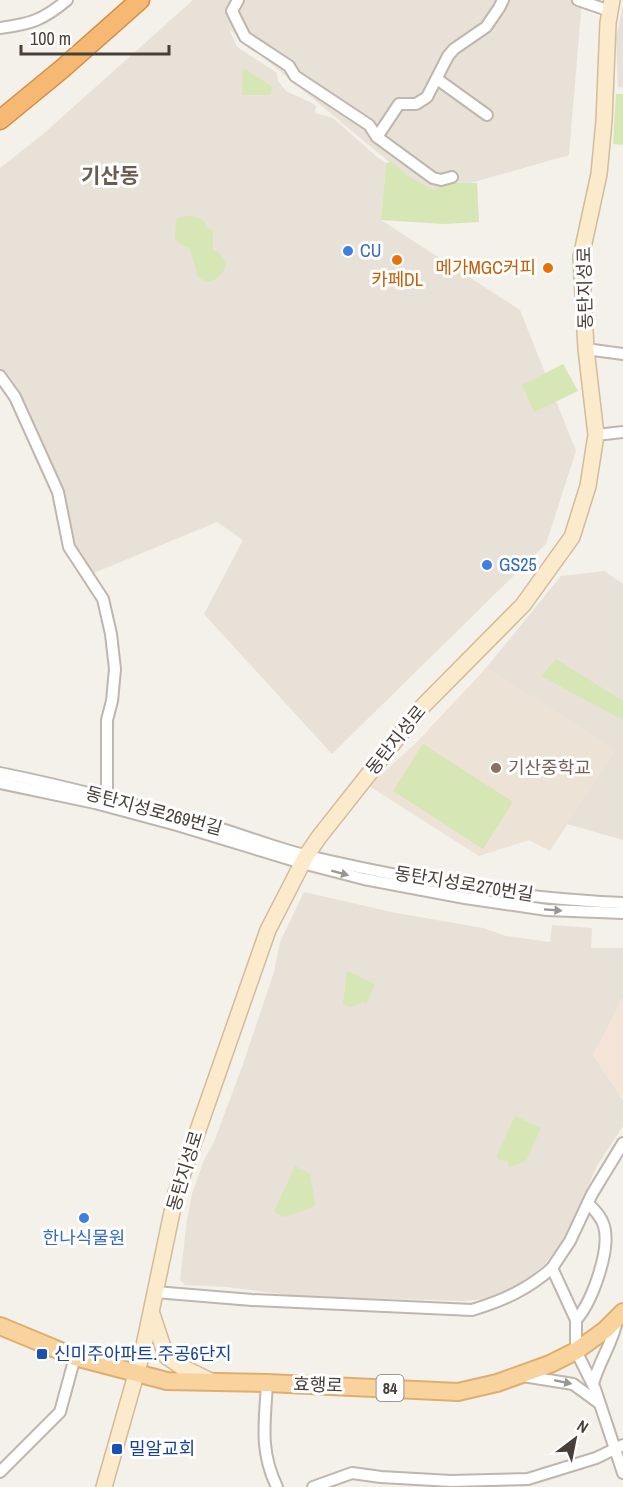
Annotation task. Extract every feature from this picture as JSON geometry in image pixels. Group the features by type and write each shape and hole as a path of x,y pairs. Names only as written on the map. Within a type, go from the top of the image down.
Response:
{"highway":[{"path":"0,120 140,0"}],"main road":[{"name":"동탄지성로","path":"104,1487 151,1311 176,1193 268,930 304,860 421,708 523,605 572,537 588,486 596,435 586,350 581,257 599,174 611,5"},
{"path":"151,1311 166,1356 214,1383"},
{"name":"효행로","path":"0,1326 75,1357 167,1381 458,1392 519,1376 576,1351 605,1330 620,1315"}],"street":[{"path":"0,28 22,26 40,19 67,0"},
{"path":"238,0 232,11 245,37 289,66 295,76 369,125 377,137 433,178 441,180 452,177"},
{"path":"377,137 399,104 416,104 427,97 448,56 454,49 486,27 502,0"},
{"path":"578,0 611,5"},
{"path":"437,79 487,115"},
{"path":"586,350 623,354"},
{"path":"0,376 15,397 58,492 69,547 102,599 105,610 111,634 115,669 112,701 107,720 107,798"},
{"path":"596,435 623,432"},
{"name":"동탄지성로269번길","path":"0,773 209,825 304,860"},
{"path":"0,783 95,803 304,860 364,879 465,898 547,910 623,913"},
{"name":"동탄지성로270번길","path":"304,860 469,888 581,901 623,903"},
{"path":"155,1293 472,1310 507,1299 538,1281 552,1268 570,1241 603,1173 623,1143"},
{"path":"576,1320 585,1310 605,1247 605,1229 600,1215 588,1203"},
{"path":"552,1268 576,1320 576,1351 620,1448 623,1473"},
{"path":"592,1384 620,1315"},
{"path":"0,1472 60,1412 75,1357"},
{"path":"519,1376 573,1384 601,1404"},
{"path":"267,1383 264,1442 268,1469 277,1487"},
{"path":"312,1487 352,1473 381,1482 529,1483 620,1448"}],"shaded area":[{"path":"193,0 582,0 569,155 429,195 229,29 237,47 277,73 278,81 286,91 316,106 315,113 333,118 386,163 381,220 520,310 576,451 546,544 332,754 204,614 243,540 217,522 89,575 70,536 65,514 0,371 0,168 42,135"},
{"path":"623,5 623,88 618,87 616,38"},
{"path":"604,571 623,584 623,840 567,824 615,750 486,668 561,576"},
{"name":"기산중학교","path":"486,668 615,750 550,851 529,840 479,856 369,786 417,742"},
{"path":"304,892 396,913 483,928 506,936 550,942 552,925 592,928 591,948 623,948 623,998 593,1055 623,1100 623,1126 597,1166 568,1230 556,1250 544,1265 515,1287 484,1299 462,1301 296,1296 227,1287 185,1285 180,1280 192,1194 242,1067 274,972 280,942"},
{"path":"623,998 623,1096 620,1095 593,1055"}],"green space":[{"path":"243,68 273,87 270,95 242,95"},
{"path":"616,94 623,94 623,145 613,144"},
{"path":"392,162 408,176 433,190 453,183 477,183 479,222 444,224 381,220 386,163"},
{"path":"193,216 204,221 207,228 213,230 213,251 218,251 226,263 222,273 214,280 205,281 196,274 190,249 175,239 176,220 180,217"},
{"path":"563,364 578,391 534,412 522,385"},
{"path":"556,659 623,701 623,720 541,676"},
{"path":"423,744 513,802 483,849 393,791"},
{"path":"347,971 375,984 366,1005 364,1002 351,1007 343,1004"},
{"path":"515,1116 541,1128 526,1161 509,1167 507,1161 499,1160 497,1155"},
{"path":"295,1166 310,1174 315,1203 313,1207 285,1217 274,1212"}],"place":[{"name":"CU","path":"348,251"},
{"name":"카페DL","path":"397,260"},
{"name":"메가MGC커피","path":"548,268"},
{"name":"GS25","path":"487,565"},
{"name":"기산중학교","path":"496,768"},
{"name":"한나식물원","path":"84,1218"},
{"name":"신미주아파트.주공6단지","path":"42,1354"},
{"name":"밀알교회","path":"117,1449"}],"district":[{"name":"기산동","path":"110,176"}]}
